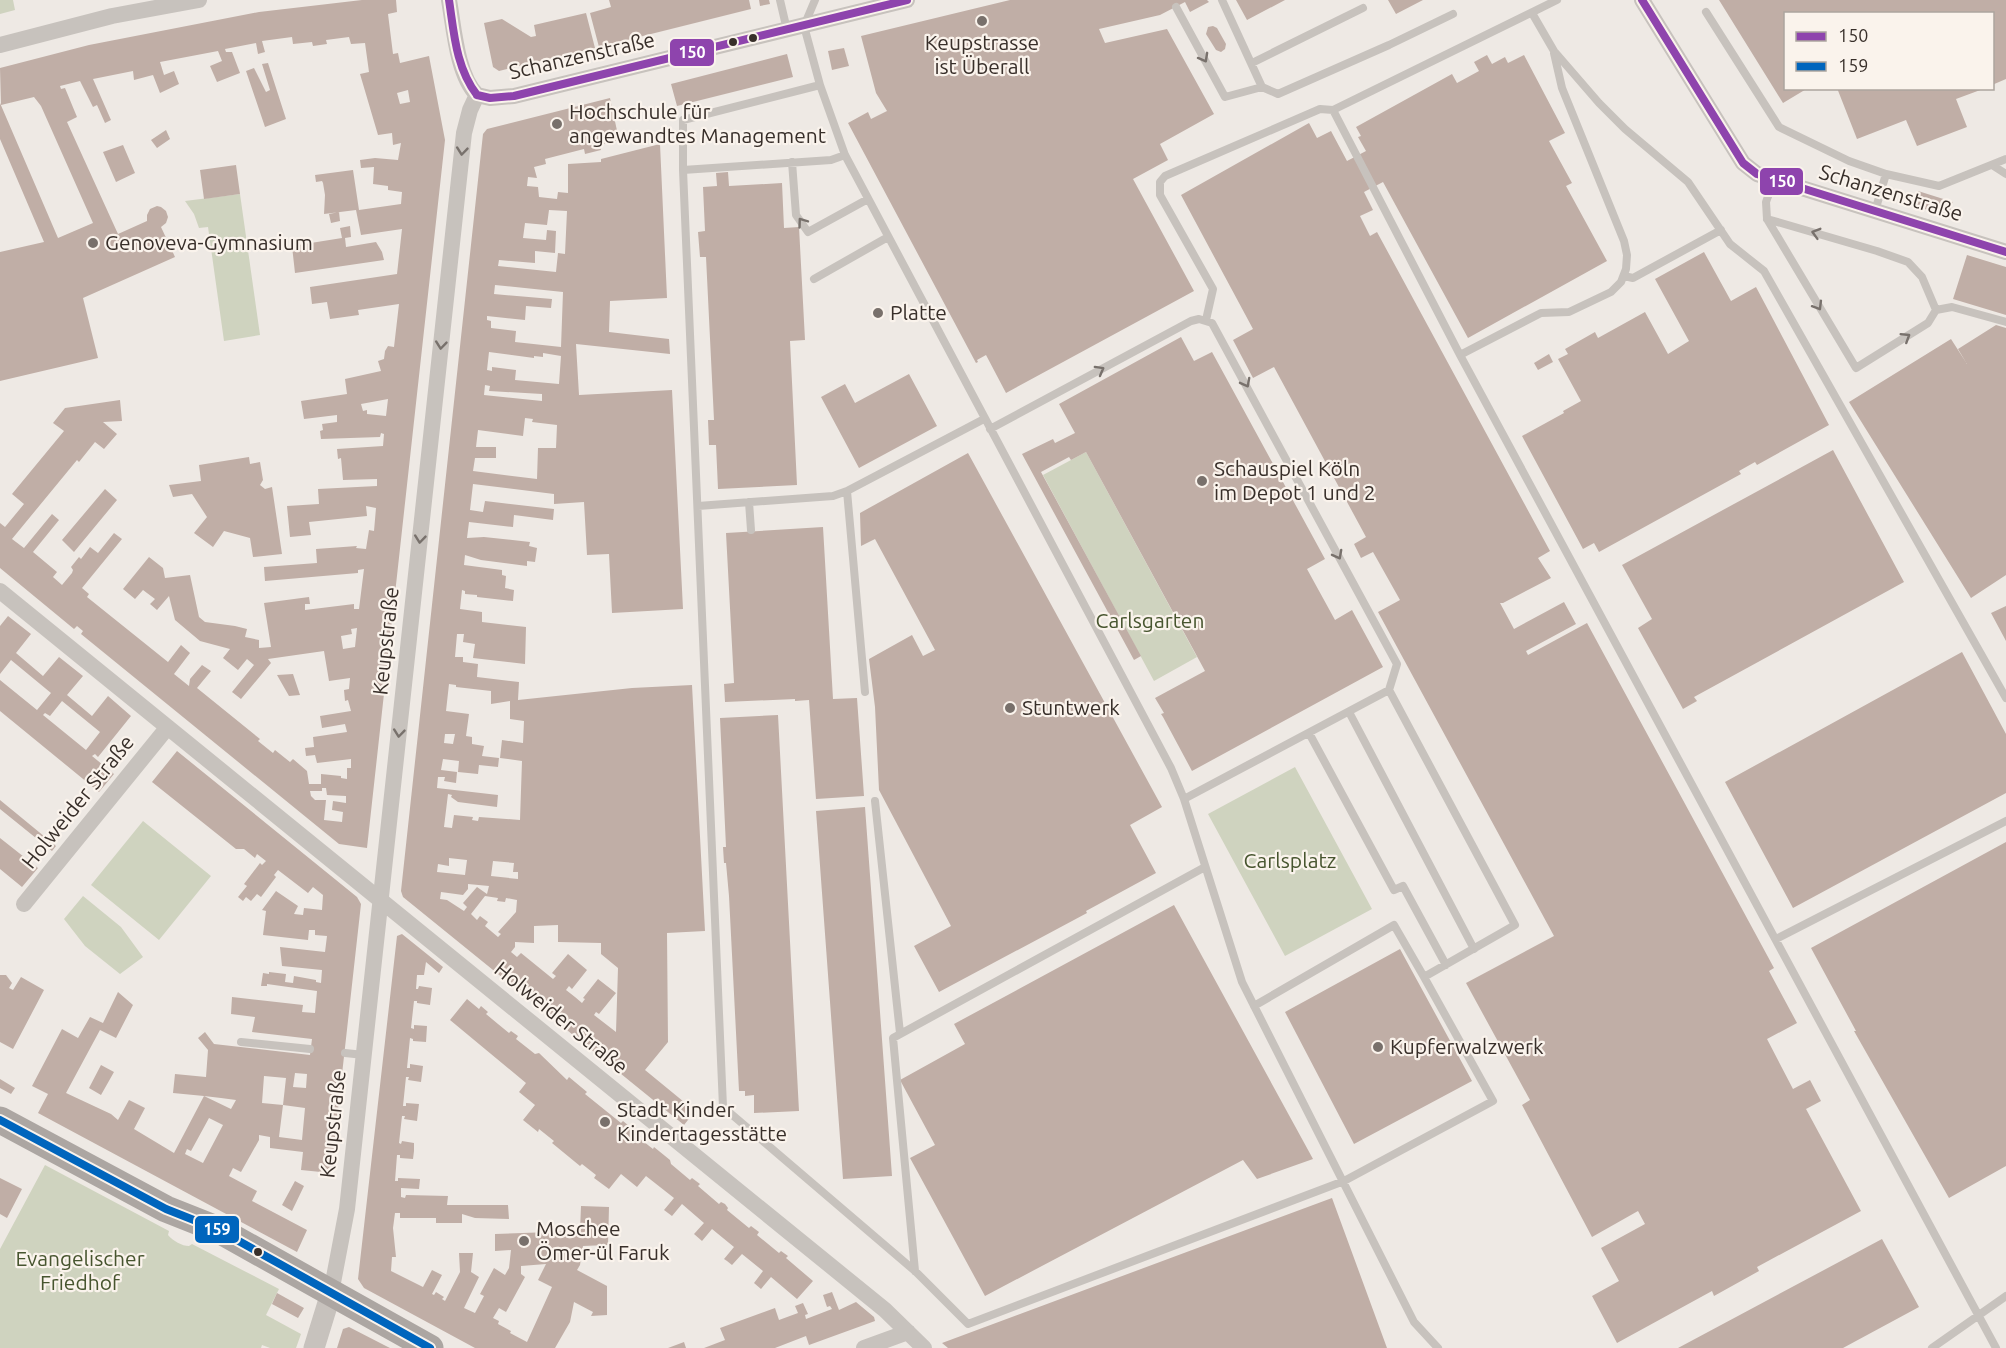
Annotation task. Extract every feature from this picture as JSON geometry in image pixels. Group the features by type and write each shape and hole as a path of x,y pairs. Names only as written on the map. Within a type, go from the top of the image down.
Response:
{"main road":[{"path":"0,1120 166,1209 219,1230 430,1348"}],"street":[{"path":"0,45 110,8 199,0"},
{"path":"449,0 468,86 477,95"},
{"name":"Schanzenstraße","path":"477,95 490,98 514,96 907,0"},
{"name":"Schanzenstraße","path":"1642,0 1743,163 1756,174 2006,252"},
{"name":"Keupstraße","path":"331,1293 346,1209 364,1055 465,133 470,110 477,95"},
{"name":"Holweider Straße","path":"0,591 885,1310 924,1348"},
{"name":"Holweider Straße","path":"24,904 167,728"},
{"path":"314,1348 331,1293"},
{"path":"864,1348 908,1332"}],"lane":[{"path":"780,0 796,28 820,85 831,121 868,199 1171,768 1184,799 1242,982 1414,1322 1438,1348"},
{"path":"796,28 815,0"},
{"path":"1222,0 1262,87"},
{"path":"1206,320 1213,289 1160,195 1160,182 1165,176 1320,110 1332,110 1557,0"},
{"path":"1176,7 1225,97 1262,87 1278,94 1453,14"},
{"path":"1252,63 1363,8"},
{"path":"1706,12 1779,127 1849,161 1886,174 1939,186 2006,159"},
{"path":"1532,14 1554,51 1625,129 1688,182 1730,243 1764,271 2006,698"},
{"path":"1460,355 1541,312 1569,312 1611,292 1622,282 1624,276 1627,255 1623,241 1562,88 1554,51"},
{"path":"820,85 683,120 683,170 723,1107 915,1271 968,1324 1344,1181 1493,1101 1394,925 1254,1006"},
{"path":"1332,110 1460,355 1996,1348"},
{"path":"683,170 831,160 846,155"},
{"path":"792,162 796,215 808,232 868,199"},
{"path":"1992,165 2006,174"},
{"path":"1875,211 1886,174"},
{"path":"1773,180 1766,202 1767,219 1856,368 1928,323 1936,310 1953,307 2006,322"},
{"path":"1767,219 1908,262 1922,277 1936,310"},
{"path":"1624,276 1633,278 1721,230"},
{"path":"814,279 888,237"},
{"path":"990,429 1191,321 1206,320 1215,327 1397,663 1389,690 1184,799"},
{"path":"698,506 833,496 847,491 984,419"},
{"path":"847,491 865,692"},
{"path":"749,502 751,530"},
{"path":"1389,690 1515,925 1424,977"},
{"path":"1349,712 1474,949"},
{"path":"1309,733 1394,890 1403,886 1446,965"},
{"path":"874,801 900,1034"},
{"path":"1776,939 2006,821"},
{"path":"915,1271 893,1038 1205,867"},
{"path":"241,1042 310,1049"},
{"path":"345,1053 364,1055"},
{"path":"1932,1348 2006,1296"}],"green space":[{"path":"0,0 13,0 15,10 0,14"},
{"path":"240,194 260,335 224,341 208,227 199,228 194,214 185,201"},
{"name":"Carlsgarten","path":"1086,452 1197,657 1154,681 1043,475"},
{"name":"Carlsplatz","path":"1295,767 1372,909 1285,956 1208,814"},
{"path":"143,821 211,876 159,940 91,885"},
{"path":"83,896 121,927 143,957 120,974 85,946 64,919"},
{"name":"Evangelischer Friedhof","path":"45,1165 169,1231 168,1235 178,1243 186,1246 192,1244 279,1289 266,1315 301,1334 296,1348 270,1348 262,1345 261,1348 0,1348 0,1249"}],"building":[{"path":"362,0 396,0 397,12 388,14 393,54 398,53 400,63 429,56 445,140 367,848 339,844 81,634 83,631 77,626 74,629 0,568 0,523 5,527 24,504 12,494 64,431 53,423 65,408 120,400 122,421 103,422 117,434 104,449 95,442 79,462 77,460 12,539 24,548 52,514 59,520 33,552 57,572 53,577 62,585 72,573 71,567 79,557 81,559 90,547 98,553 114,533 122,539 82,588 89,594 87,597 168,662 181,645 190,653 174,674 189,686 190,679 202,665 211,671 197,688 260,739 258,741 273,753 275,750 290,762 293,759 307,771 309,784 321,784 321,774 341,776 347,779 347,768 351,768 351,759 317,763 315,755 306,756 305,748 314,747 313,737 347,732 345,724 322,728 320,716 351,711 348,700 345,701 344,690 349,689 350,678 329,681 324,651 268,659 271,663 241,699 232,692 254,665 247,659 238,670 223,658 230,649 200,641 175,620 169,596 157,610 150,604 155,599 143,590 135,599 123,589 149,557 163,568 165,578 190,575 199,617 205,622 247,629 245,637 259,640 259,648 271,647 264,603 309,597 310,604 305,604 305,610 354,604 354,609 359,609 364,569 358,570 358,573 265,581 264,567 317,563 316,549 357,546 356,548 366,549 369,530 374,531 376,508 366,506 367,516 309,522 311,535 290,537 287,506 319,504 318,489 377,486 377,479 343,480 341,458 338,459 337,449 383,446 384,434 381,433 380,437 321,439 322,424 337,422 337,415 304,419 301,401 347,394 345,379 381,371 378,361 384,359 388,346 394,347 399,304 358,310 359,315 330,319 327,302 312,304 310,287 397,274 402,229 361,235 356,210 324,214 323,183 322,181 316,182 315,175 353,170 359,210 401,204 402,192 388,190 388,186 373,184 374,167 361,168 360,160 375,158 398,160 401,143 393,145 392,133 378,135 360,74 369,72 365,43 351,44 349,37 326,40 327,44 313,46 312,42 293,44 292,37 262,41 265,52 258,54 256,43 225,49 226,52 232,52 240,73 217,82 210,66 222,61 218,51 160,62 164,75 174,71 179,84 160,93 153,75 134,80 133,71 93,79 111,120 105,123 97,105 93,107 80,81 60,86 61,89 65,88 77,117 67,122 118,234 147,221 150,209 161,207 166,211 168,217 166,223 161,227 175,257 83,298 98,358 0,381 0,252 44,242 0,139 0,103 58,238 93,223 41,106 34,97 1,105 0,68 89,45 259,12","holes":["408,90 410,102 400,104 397,93","388,399 386,416 367,414 367,410 363,411 361,404","357,628 355,647 343,649 341,636 352,634 351,629","322,788 326,788 327,795 346,796 346,803 333,801 332,810 343,812 342,822 324,820 326,800 315,800 310,791 322,791"]},
{"path":"609,0 749,0 751,9 599,47 590,13 611,7"},
{"path":"759,0 769,0 770,4 760,6"},
{"path":"1010,0 1207,0 1209,2 1190,12 1185,2 1160,15 1099,29 1105,43 1167,29 1214,114 1160,144 1168,160 1133,179 1194,291 1006,393 986,355 976,363 848,123 868,112 871,119 887,111 876,93 861,36"},
{"path":"1236,0 1285,0 1247,20"},
{"path":"1388,0 1423,0 1396,14"},
{"path":"1719,0 2006,0 2006,79 1994,84 1994,12 1784,12 1784,90 1805,90 1783,103"},
{"path":"586,13 595,48 499,71 493,67 484,23 502,19 531,37 536,36 534,25"},
{"path":"1208,27 1217,28 1226,44 1225,49 1221,52 1216,50 1206,34"},
{"path":"844,48 849,66 832,70 828,51"},
{"path":"787,54 793,77 677,106 671,84"},
{"path":"1487,55 1492,64 1505,57 1508,63 1524,55 1565,133 1549,141 1572,183 1566,186 1607,261 1468,338 1383,182 1364,192 1373,210 1360,216 1370,236 1377,232 1550,551 1538,558 1551,578 1500,603 1514,629 1564,602 1576,624 1526,651 1528,655 1587,623 1774,968 1769,971 1797,1023 1767,1039 1793,1089 1810,1080 1821,1101 1806,1109 1861,1211 1757,1267 1759,1271 1714,1296 1712,1291 1617,1343 1592,1296 1619,1281 1601,1248 1645,1224 1638,1211 1592,1237 1522,1105 1530,1100 1466,983 1554,936 1378,612 1400,600 1373,552 1361,558 1354,544 1366,537 1274,367 1253,378 1233,340 1253,329 1181,195 1309,123 1317,138 1331,131 1347,161 1366,151 1358,137 1361,136 1356,127 1452,74 1457,83 1479,71 1474,62"},
{"path":"268,63 286,119 265,127 246,71 254,68 266,92 270,90 262,64"},
{"path":"1838,90 1980,90 1956,99 1967,127 1917,146 1906,120 1857,139"},
{"path":"610,98 619,140 600,145 601,150 585,154 584,149 545,159 546,164 534,167 537,178 528,177 527,186 538,187 539,197 557,199 558,192 568,193 568,164 601,162 601,159 660,144 667,298 610,301 609,332 669,339 670,354 576,344 579,395 672,390 683,609 612,613 609,554 587,555 584,502 554,504 554,494 473,484 470,510 483,512 485,501 554,509 553,520 514,515 513,527 469,522 467,538 484,537 530,542 529,546 537,548 535,562 527,561 527,566 481,560 465,555 464,565 502,570 502,575 506,576 505,588 514,590 513,601 477,597 477,595 465,594 462,590 460,609 482,612 482,622 526,627 525,664 473,658 475,644 463,642 464,634 457,634 455,657 463,657 463,662 478,664 477,677 519,682 518,700 632,688 692,685 705,931 667,933 668,1042 645,1070 695,1111 684,1125 403,897 401,891 483,134 487,129","holes":["549,210 567,211 565,254 558,253 556,272 498,266 499,260 535,263 535,251 555,253 556,231 547,230 546,240 523,238 525,223 547,225","495,285 563,292 561,347 515,342 516,331 491,328 491,321 487,320 487,316 525,320 526,306 551,308 552,299 494,294","489,352 534,358 534,356 543,357 543,353 561,356 559,384 515,380 516,370 492,367 492,371 487,370","485,385 490,386 489,391 542,394 542,401 484,395","525,418 533,419 532,422 557,425 556,448 538,448 537,479 473,471 475,458 496,458 496,447 476,447 478,430 523,436","449,684 456,685 456,687 491,691 491,704 510,701 510,719 524,721 523,743 502,740 500,758 522,761 520,820 479,817 478,821 472,820 473,817 454,815 452,828 444,827 448,794 458,802 497,807 498,795 437,788 438,777 445,777 444,781 456,783 457,772 441,770 443,759 459,761 458,772 478,774 479,765 498,767 499,758 482,756 484,746 472,744 472,737 466,736 469,714 446,711","445,734 455,734 453,744 444,743","449,858 467,860 465,875 437,872 438,864 449,866","493,861 514,863 513,872 518,872 518,879 491,876","468,884 489,886 487,894 477,887 463,903 467,907 464,911 447,900 440,899 441,892 463,895 468,889","485,896 498,898 497,901 505,902 506,898 517,900 516,912 498,932 501,934 498,937 485,926 488,922 480,916 477,920 471,914","558,925 558,942 601,943 601,954 618,968 616,1032 594,1015 596,1012 599,1014 616,993 598,979 583,998 585,999 582,1003 566,990 569,986 572,989 587,970 568,954 552,973 556,976 553,979 521,953 517,957 511,952 515,947 515,942 534,943 534,926"]},
{"path":"166,130 170,139 157,148 151,140"},
{"path":"123,145 135,173 116,182 103,152"},
{"path":"236,165 240,194 204,199 200,170"},
{"path":"728,172 729,186 782,183 784,228 799,227 805,340 790,341 797,485 718,489 716,445 709,445 708,420 714,420 706,257 700,257 698,232 705,231 703,187 717,186 716,173"},
{"path":"1918,191 1953,202 1949,214 1940,215 1935,210 1922,209 1915,204"},
{"path":"339,212 340,221 331,223 329,214"},
{"path":"350,226 351,237 345,238 346,247 376,242 384,260 295,273 292,246 342,238 340,228"},
{"path":"1704,252 1731,301 1756,287 1829,425 1757,465 1755,462 1739,471 1741,474 1599,552 1594,543 1583,549 1522,436 1581,401 1558,359 1568,354 1565,349 1595,332 1598,338 1645,312 1668,354 1689,341 1655,279"},
{"path":"1967,255 2006,267 2006,315 1953,299"},
{"path":"1996,325 2006,328 2006,575 1971,598 1849,402 1951,339 1967,364 1958,349"},
{"name":"Schauspiel Köln im Depot 1 und 2","path":"1181,337 1194,361 1212,352 1325,559 1307,569 1335,620 1352,610 1383,667 1192,771 1161,714 1164,713 1155,698 1205,671 1086,452 1071,460 1069,457 1041,472 1141,656 1134,660 1022,454 1053,439 1055,443 1075,433 1059,404"},
{"path":"1549,354 1553,362 1538,370 1534,363"},
{"path":"909,374 937,426 859,468 821,397 845,384 855,403"},
{"path":"1833,450 1904,582 1694,697 1697,701 1683,709 1638,628 1652,619 1622,565"},
{"path":"968,453 1162,807 1130,825 1156,873 1086,911 1087,913 939,992 914,946 951,926 879,790 875,707 869,659 912,635 923,656 935,650 875,539 861,546 860,513"},
{"path":"249,457 250,464 260,462 263,480 260,485 265,489 272,487 282,554 253,557 250,538 224,531 213,547 194,533 207,517 192,494 173,497 169,485 201,481 199,465"},
{"path":"105,489 117,500 74,552 62,540"},
{"path":"823,527 833,699 857,698 864,796 816,799 809,700 725,702 724,684 734,683 726,533"},
{"path":"2006,606 2006,641 1991,613"},
{"path":"8,616 31,634 16,653 43,676 59,657 83,676 67,695 92,716 108,696 131,716 98,757 95,754 92,756 114,774 99,792 0,711 0,680 37,710 51,693 11,660 0,674 0,626","holes":["62,701 100,732 86,750 43,715 45,713 50,716"]},
{"path":"1962,652 2006,734 2006,793 1793,908 1725,782"},
{"path":"293,674 300,695 289,696 277,675"},
{"path":"778,715 799,1111 754,1113 754,1095 745,1096 745,1091 739,1091 729,896 723,847 726,847 720,718"},
{"path":"177,751 357,897 361,904 331,1173 301,1170 303,1152 270,1148 270,1137 259,1135 259,1140 241,1172 233,1168 229,1176 257,1191 252,1201 307,1230 297,1252 38,1113 48,1094 32,1086 62,1029 78,1038 90,1017 103,1023 118,992 133,1005 116,1038 100,1030 66,1093 111,1114 118,1120 129,1100 145,1108 134,1129 174,1153 204,1096 173,1093 175,1074 206,1077 208,1050 198,1038 205,1032 214,1044 310,1055 312,1039 252,1032 255,1017 231,1014 232,997 303,1005 302,1012 315,1013 317,991 267,984 267,986 261,986 263,973 286,974 285,982 293,983 294,976 321,983 322,970 282,966 280,947 325,952 327,936 315,935 315,930 309,930 308,940 263,935 266,911 262,910 276,891 298,906 294,914 303,915 304,908 322,910 323,895 313,887 308,893 278,870 274,875 276,877 261,897 257,894 251,901 246,897 243,901 238,897 247,886 244,884 260,863 262,865 266,861 257,854 255,858 244,849 236,849 152,782","holes":["295,1073 307,1074 306,1088 293,1087","264,1076 286,1078 283,1105 262,1103","204,1096 236,1100 231,1109","283,1105 305,1108 302,1140 279,1137","209,1118 223,1125 203,1163 185,1154 187,1149 191,1151"]},
{"path":"0,800 56,846 52,851 0,809"},
{"path":"865,807 892,1176 843,1179 816,811"},
{"path":"0,838 38,868 22,887 0,869"},
{"path":"2006,842 2006,1166 1949,1198 1854,1031 1856,1031 1811,948"},
{"path":"1174,905 1313,1159 1257,1179 1243,1160 985,1296 910,1158 935,1145 900,1080 965,1044 954,1024"},
{"path":"402,934 443,967 439,973 426,962 424,975 417,975 416,989 419,986 432,988 430,1005 414,1001 411,1028 414,1029 414,1025 427,1026 426,1042 413,1041 410,1038 407,1068 410,1068 410,1064 423,1066 421,1082 408,1080 409,1077 406,1077 403,1106 406,1106 406,1103 419,1104 417,1121 404,1119 405,1116 402,1116 399,1143 401,1144 402,1141 414,1143 414,1151 413,1159 400,1158 400,1155 397,1155 395,1181 398,1181 398,1178 420,1179 419,1189 401,1188 401,1197 405,1198 406,1195 448,1196 447,1205 508,1205 509,1219 475,1218 462,1214 462,1223 436,1223 436,1218 400,1218 400,1213 395,1213 393,1228 396,1257 392,1257 391,1271 423,1287 432,1270 442,1275 432,1294 436,1292 444,1297 442,1299 445,1301 460,1272 459,1253 473,1253 471,1272 479,1277 464,1308 475,1313 484,1296 480,1294 494,1268 505,1275 509,1268 511,1250 495,1251 495,1234 580,1231 581,1206 609,1207 608,1245 583,1246 577,1270 607,1286 607,1315 591,1316 593,1312 574,1302 570,1322 555,1348 475,1348 364,1288 358,1279 397,936","holes":["546,1264 538,1280 552,1287 527,1342 510,1333 511,1331 498,1324 499,1321 493,1318 499,1308 506,1312 525,1277 521,1274 521,1266"]},
{"name":"Kupferwalzwerk","path":"1400,949 1472,1081 1354,1144 1285,1012"},
{"path":"0,975 6,975 12,983 9,988 13,990 21,977 44,990 13,1049 0,1042"},
{"path":"467,999 479,1009 481,1006 488,1012 486,1014 509,1033 511,1031 518,1036 516,1039 535,1054 539,1053 567,1080 569,1077 587,1092 585,1094 621,1123 623,1121 641,1136 639,1138 670,1160 671,1164 690,1180 692,1178 700,1184 698,1186 719,1204 721,1202 725,1204 727,1210 749,1228 751,1226 759,1232 757,1235 779,1253 781,1251 788,1256 786,1258 813,1281 797,1299 771,1277 761,1289 754,1283 763,1271 742,1254 732,1265 724,1259 734,1247 712,1229 702,1241 694,1234 704,1223 682,1204 672,1216 664,1210 674,1198 646,1176 637,1187 621,1174 609,1189 594,1178 596,1175 582,1164 580,1166 539,1129 538,1132 523,1120 535,1105 519,1092 526,1083 450,1020"},
{"path":"101,1065 114,1072 101,1095 89,1088"},
{"path":"0,1079 15,1088 11,1094 0,1088"},
{"path":"0,1178 22,1189 7,1218 0,1214"},
{"path":"295,1181 304,1186 292,1211 282,1205"},
{"path":"1332,1198 1387,1348 948,1348 942,1343"},
{"path":"1882,1239 1919,1307 1843,1348 1678,1348"},
{"path":"832,1292 839,1310 856,1302 874,1317 875,1321 809,1345 806,1336 775,1348 704,1348 725,1340 720,1328 775,1308 779,1320 798,1313 795,1306 803,1303 808,1314 805,1315 806,1319 832,1309 830,1306 827,1307 823,1295"},
{"path":"277,1293 304,1308 298,1318 272,1304"},
{"path":"349,1327 390,1348 337,1348 343,1329"},
{"path":"684,1342 686,1348 668,1348"}],"transit line":[{"name":"150","path":"449,0 460,62 477,95"},
{"name":"150","path":"477,95 490,98 514,96 907,0"},
{"name":"150","path":"1642,0 1743,163 1757,174 2006,252"},
{"name":"159","path":"0,1120 166,1209 219,1230 430,1348"}],"place":[{"name":"Keupstrasse ist Überall","path":"982,21"},
{"name":"Hochschule für angewandtes Management","path":"557,124"},
{"name":"Genoveva-Gymnasium","path":"93,243"},
{"name":"Platte","path":"878,313"},
{"name":"Schauspiel Köln im Depot 1 und 2","path":"1202,481"},
{"name":"Stuntwerk","path":"1010,708"},
{"name":"Kupferwalzwerk","path":"1378,1047"},
{"name":"Stadt Kinder Kindertagesstätte","path":"605,1122"},
{"name":"Moschee Ömer-ül Faruk","path":"524,1241"}]}
